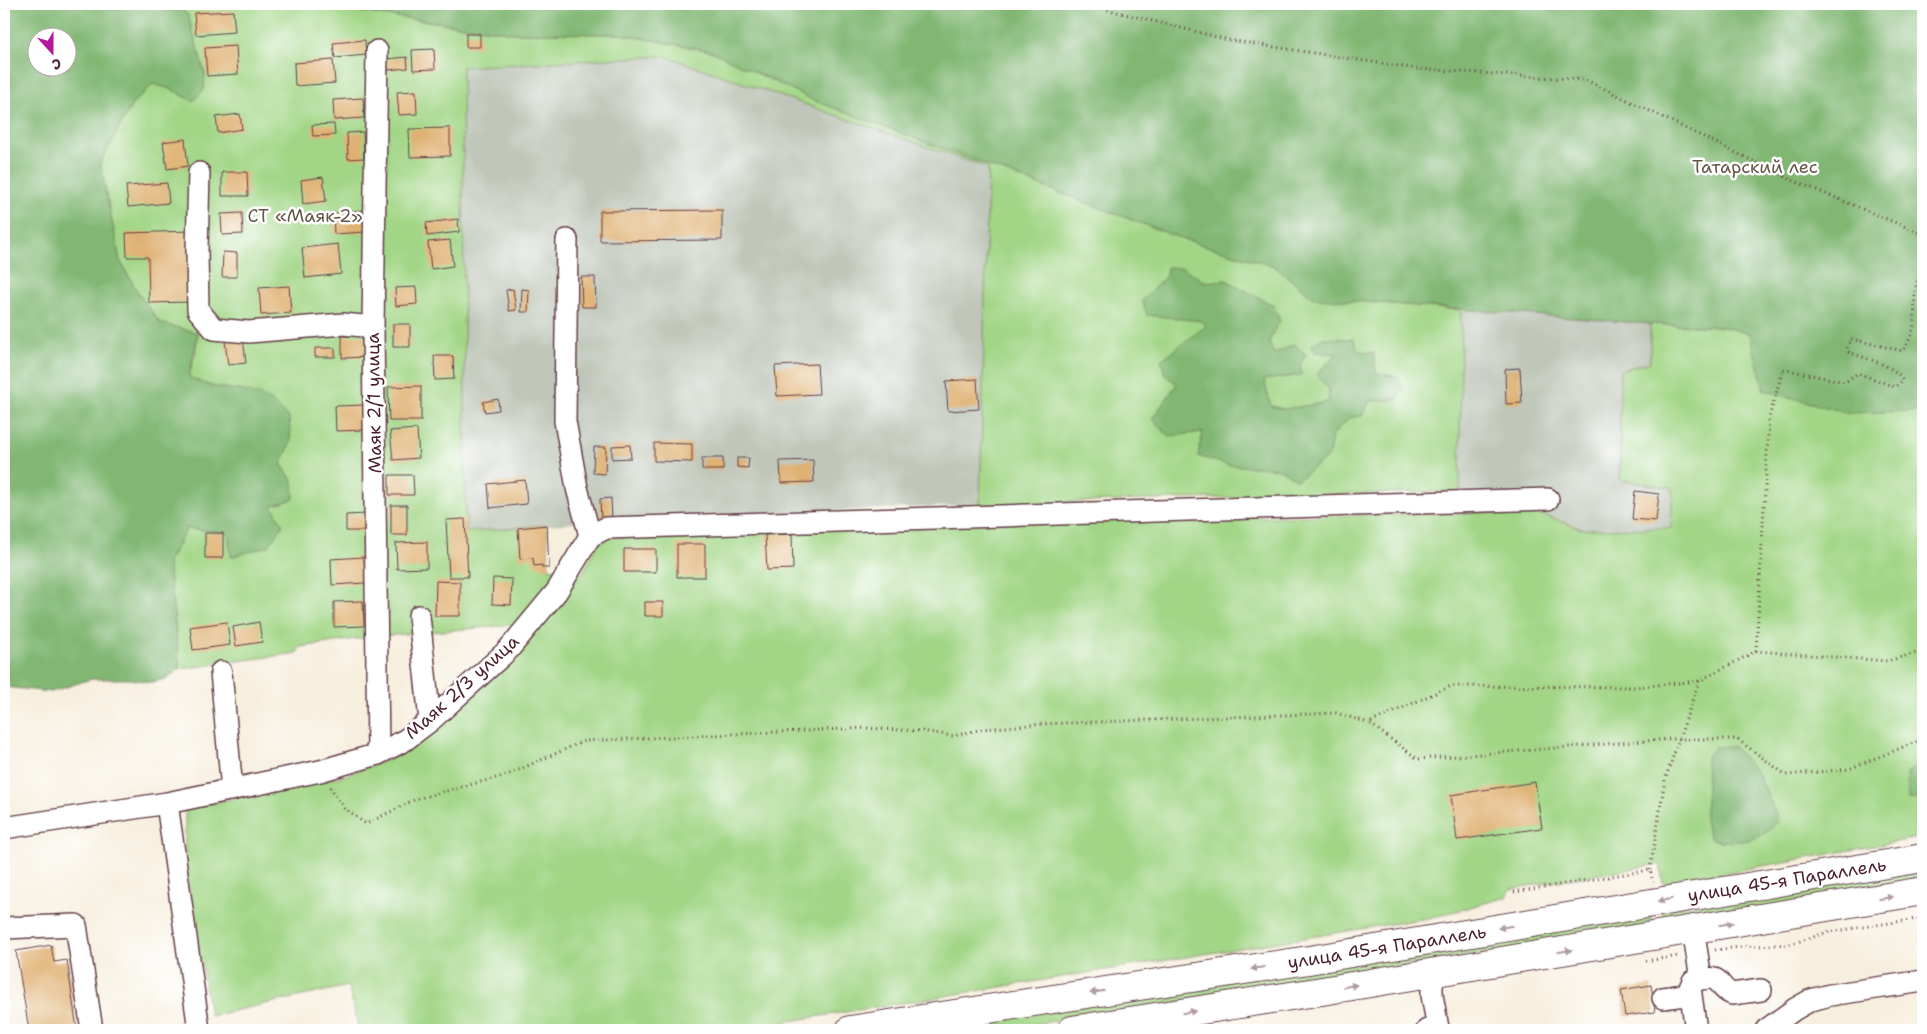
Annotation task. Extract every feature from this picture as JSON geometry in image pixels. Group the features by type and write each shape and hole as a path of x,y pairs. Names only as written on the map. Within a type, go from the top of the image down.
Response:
{"main road":[{"name":"улица 45-я Параллель","path":"850,1030 1308,960 1923,858"},
{"name":"улица 45-я Параллель","path":"1072,1030 1432,973 1923,891"}],"street":[{"name":"Маяк 2/1 улица","path":"377,51 373,327 378,754"},
{"path":"199,173 198,310 214,329 248,332 343,324 373,327"},
{"path":"567,240 565,421 577,488 590,536 606,528 1548,499"},
{"name":"Маяк 2/3 улица","path":"4,828 167,803 320,771 378,754 405,740 430,721 508,650 557,591 590,536"},
{"path":"419,616 430,721"},
{"path":"222,672 232,790"},
{"path":"167,803 199,1030"},
{"path":"4,928 76,925 92,1030"},
{"path":"1693,929 1696,1030"},
{"path":"1432,973 1434,1030"},
{"path":"1662,998 1696,987 1713,978 1728,993 1732,994 1761,990"},
{"path":"1766,1030 1811,1000 1830,995 1923,981"}],"path":[{"path":"1094,4 1098,7 1239,41 1418,69 1586,80 1790,179 1923,234"},
{"path":"1756,651 1769,418 1783,369 1845,382 1858,373 1895,387 1903,380 1900,375 1893,370 1849,352 1847,348 1852,339 1903,351 1913,334 1916,316 1915,291 1923,261"},
{"path":"1369,723 1451,686 1635,687 1699,681 1756,651 1887,661 1923,651"},
{"path":"1650,870 1665,780 1699,681"},
{"path":"320,771 344,808 366,824 416,799 507,775 584,741 866,728 922,731 953,736 982,729 1041,724 1336,713 1369,723 1418,759 1679,739 1738,739 1786,775 1849,770 1923,739"}],"shaded area":[{"path":"665,56 989,168 980,505 594,521 466,533 462,67"},
{"path":"1461,310 1650,324 1651,362 1621,480 1673,488 1672,528 1582,529 1535,512 1460,513"}],"green space":[{"path":"4,4 176,4 188,15 205,75 204,90 193,101 171,89 153,84 132,104 100,163 120,261 138,293 160,323 198,333 189,377 211,386 245,391 268,398 289,418 291,442 281,464 293,481 294,499 272,506 283,525 269,546 231,557 228,533 187,528 168,562 180,669 166,679 151,682 129,679 91,679 51,692 4,687"},
{"name":"СТ «Маяк-2»","path":"176,4 303,4 515,33 620,34 711,51 813,100 1183,239 1274,266 1314,297 1461,310 1460,491 980,505 988,168 665,56 462,67 466,532 547,525 549,568 582,574 597,544 613,537 1083,520 1535,512 1582,529 1671,528 1673,488 1620,480 1620,370 1650,362 1650,324 1725,327 1750,334 1919,411 1923,414 1923,837 1663,884 1660,864 1511,889 1507,897 1434,917 734,1030 359,1030 348,986 210,1016 185,865 185,810 344,776 401,755 477,693 530,643 514,625 370,637 300,647 297,653 180,669 168,562 187,528 228,533 272,506 293,481 281,464 291,442 245,391 211,386 188,377 195,355 198,333 160,323 138,293 120,261 100,163 132,104 153,84 171,89 193,101 205,75 188,15"},
{"name":"Татарский лес","path":"303,4 1923,4 1923,414 1919,411 1848,413 1764,390 1750,334 1725,327 1650,324 1314,298 1274,266 1183,239 813,100 711,51 620,34 515,33"},
{"path":"1167,267 1183,268 1205,282 1226,280 1273,305 1280,321 1269,343 1274,354 1295,344 1306,355 1300,365 1302,375 1264,380 1271,406 1284,409 1328,402 1329,390 1317,374 1336,354 1315,352 1312,345 1322,338 1354,339 1358,351 1374,353 1376,373 1399,377 1404,390 1397,400 1370,401 1362,416 1349,418 1332,436 1329,456 1297,480 1280,469 1228,465 1198,456 1203,432 1169,436 1152,419 1177,384 1165,375 1161,360 1206,326 1201,321 1147,315 1142,300 1166,276"},
{"path":"1733,746 1758,773 1778,819 1773,827 1758,837 1729,842 1711,839 1706,825 1706,756 1715,747"},
{"path":"1923,761 1923,798 1908,800 1907,773"},
{"path":"1923,868 1923,884 1664,926 1662,910"},
{"path":"1651,912 1653,927 998,1030 902,1030"}],"building":[{"path":"233,11 235,32 196,35 194,13"},
{"path":"466,34 480,34 480,47 466,47"},
{"path":"365,40 366,55 335,58 333,43"},
{"path":"236,46 238,74 207,76 205,48"},
{"path":"434,49 435,69 413,70 412,50"},
{"path":"407,57 408,68 388,70 387,59"},
{"path":"333,60 335,83 295,86 294,63"},
{"path":"416,91 417,114 399,115 397,92"},
{"path":"363,98 364,118 334,120 333,100"},
{"path":"240,114 242,129 218,133 216,117"},
{"path":"334,124 335,135 313,136 312,125"},
{"path":"450,128 450,156 410,157 409,129"},
{"path":"363,132 364,158 348,159 347,133"},
{"path":"185,139 188,166 167,169 163,142"},
{"path":"222,172 247,172 248,196 222,196"},
{"path":"323,177 326,201 303,204 301,180"},
{"path":"167,183 169,203 128,207 126,186"},
{"path":"364,210 365,232 334,234 333,213"},
{"path":"722,210 722,240 600,241 600,211"},
{"path":"242,213 243,234 222,235 221,214"},
{"path":"458,219 459,232 427,236 426,223"},
{"path":"189,231 191,302 149,303 148,257 127,257 126,233"},
{"path":"450,240 453,266 431,269 428,242"},
{"path":"338,244 341,274 305,278 302,248"},
{"path":"223,252 237,253 237,277 222,277"},
{"path":"581,277 595,277 596,307 582,307"},
{"path":"289,286 291,313 261,315 259,288"},
{"path":"416,287 417,304 396,306 395,288"},
{"path":"513,289 516,310 509,311 506,290"},
{"path":"522,289 529,290 528,312 521,312"},
{"path":"393,324 410,324 410,347 393,347"},
{"path":"342,336 366,336 366,357 342,358"},
{"path":"243,338 246,363 228,365 225,341"},
{"path":"315,348 335,348 335,357 315,357"},
{"path":"434,356 453,356 454,379 435,380"},
{"path":"817,364 819,394 777,396 775,366"},
{"path":"1520,368 1522,403 1506,404 1505,369"},
{"path":"977,379 979,409 948,411 946,381"},
{"path":"421,386 421,421 389,421 388,387"},
{"path":"498,399 499,410 485,412 483,402"},
{"path":"365,405 366,430 336,431 335,406"},
{"path":"417,429 419,458 393,460 390,431"},
{"path":"654,443 692,444 692,462 654,461"},
{"path":"630,445 631,458 612,459 612,446"},
{"path":"594,447 606,447 605,474 593,473"},
{"path":"702,458 723,458 723,470 702,470"},
{"path":"737,458 749,458 748,468 737,467"},
{"path":"813,460 814,482 781,483 780,461"},
{"path":"389,475 413,475 414,495 389,495"},
{"path":"525,480 527,504 490,508 488,484"},
{"path":"1635,491 1659,494 1656,521 1632,519"},
{"path":"611,498 612,520 601,520 600,499"},
{"path":"391,505 407,505 407,535 391,535"},
{"path":"366,514 366,531 346,531 346,515"},
{"path":"465,519 468,577 449,577 446,520"},
{"path":"547,525 549,568 542,568 542,565 534,566 533,558 520,559 518,528"},
{"path":"205,533 223,533 223,558 205,558"},
{"path":"792,534 793,569 767,570 765,535"},
{"path":"427,542 427,568 397,569 396,543"},
{"path":"677,544 705,544 705,577 677,577"},
{"path":"624,549 656,549 656,572 624,572"},
{"path":"364,557 365,583 332,585 331,559"},
{"path":"493,578 512,579 511,605 492,604"},
{"path":"436,581 460,582 460,616 435,616"},
{"path":"363,601 364,626 334,627 334,602"},
{"path":"645,602 663,602 663,616 645,616"},
{"path":"227,622 230,645 193,650 190,627"},
{"path":"259,622 262,642 236,646 233,627"},
{"path":"1535,782 1542,828 1457,840 1451,795"},
{"path":"51,945 54,962 67,960 77,1030 29,1030 16,951"},
{"path":"1651,985 1655,1012 1625,1016 1621,990"}]}
